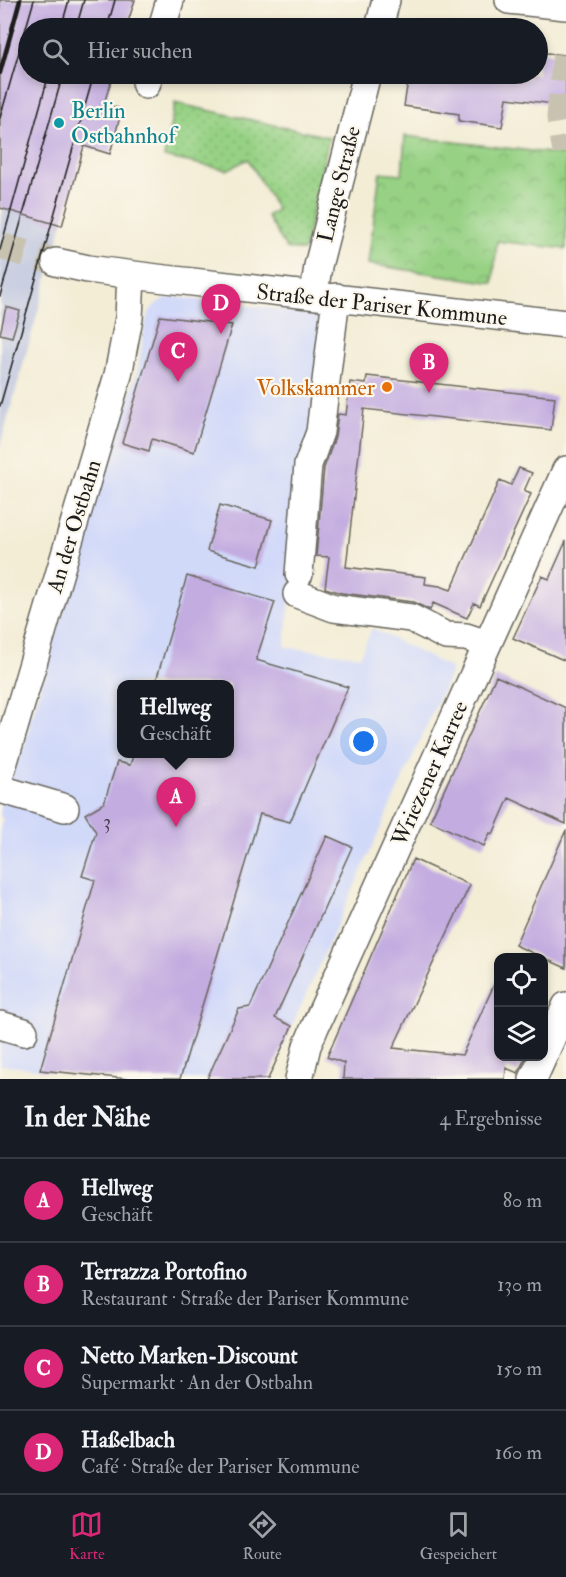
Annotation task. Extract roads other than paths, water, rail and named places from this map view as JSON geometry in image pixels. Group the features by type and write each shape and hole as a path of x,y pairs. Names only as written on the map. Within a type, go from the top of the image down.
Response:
{"street":[{"path":"165,18 170,0"},
{"path":"381,18 386,0"},
{"path":"508,0 566,6"},
{"name":"Lange Straße","path":"364,84 318,266 325,296 320,432 308,465 298,584 334,608 411,618 446,636 466,637 487,644"},
{"name":"Straße der Pariser Kommune","path":"56,262 131,275 566,324"},
{"name":"An der Ostbahn","path":"0,775 118,375 129,318 131,275"},
{"name":"Wriezener Karree","path":"299,1079 307,1046 315,1027 566,470"},
{"path":"0,789 65,808"},
{"path":"533,1079 566,1006"}],"tunnel":[{"path":"566,55 560,117 566,152"},
{"path":"0,246 56,262"}],"tram line":[{"path":"29,18 34,0"},
{"path":"64,18 69,0"},
{"path":"79,18 84,0"},
{"path":"110,18 115,0"},
{"path":"0,118 18,56"},
{"path":"0,250 46,84"},
{"path":"0,296 60,84"},
{"path":"0,406 91,84"}],"railway":[{"path":"0,73 20,0"}],"place":[{"name":"Berlin Ostbahnhof","path":"59,123"},
{"name":"Haßelbach","path":"221,334"},
{"name":"Netto Marken-Discount","path":"178,382"},
{"name":"Volkskammer","path":"387,387"},
{"name":"Terrazza Portofino","path":"429,393"},
{"name":"Hellweg","path":"176,827"}]}
